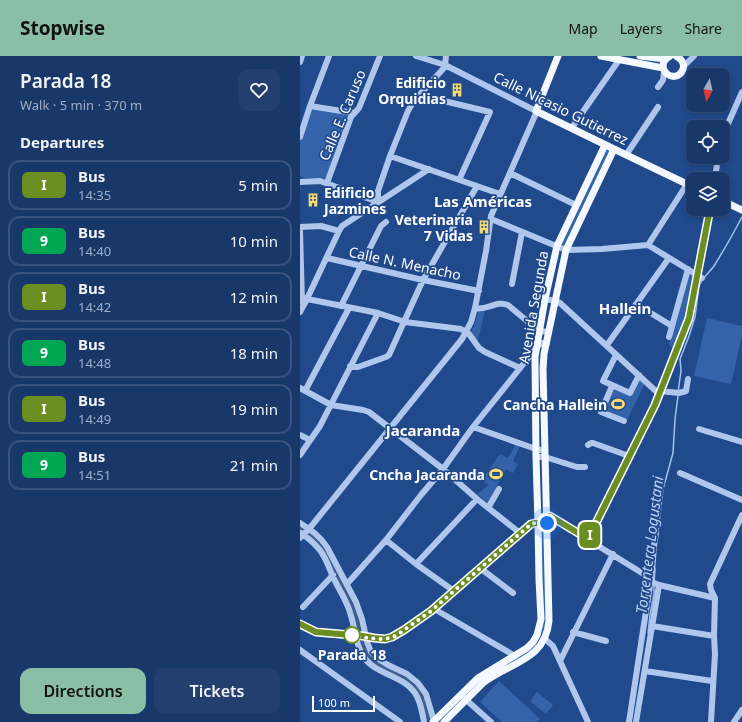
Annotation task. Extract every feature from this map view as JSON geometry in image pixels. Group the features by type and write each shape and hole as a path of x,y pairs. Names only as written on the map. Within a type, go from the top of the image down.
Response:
{"main road":[{"path":"536,111 558,56"},
{"path":"601,56 664,70 670,76 676,76 682,72 684,66 682,60 677,56"},
{"path":"640,56 651,58 668,58"},
{"path":"664,70 664,62 668,58"},
{"name":"Calle Nicasio Gutierrez","path":"536,111 686,183"},
{"name":"Avenida Segunda","path":"434,722 478,678 515,656 534,642 539,627 535,357 545,299 557,246 605,145"},
{"name":"Avenida Segunda","path":"444,722 483,683 524,660 537,649 545,638 548,628 543,369 544,354 566,250 614,149"},
{"path":"730,204 742,210"}],"street":[{"path":"300,62 302,56"},
{"path":"300,137 329,56"},
{"name":"Calle E. Caruso","path":"327,183 351,117 359,108 380,56"},
{"name":"Calle Nicasio Gutierrez","path":"416,56 445,65 536,111"},
{"path":"378,202 378,191 408,111 413,102 443,68 445,65 446,56"},
{"path":"684,66 694,56"},
{"path":"572,128 619,60"},
{"path":"658,87 663,80 664,70"},
{"path":"730,120 742,92"},
{"path":"419,96 490,112 459,180"},
{"path":"310,106 354,113"},
{"path":"626,155 658,107"},
{"path":"304,533 462,339 466,332 475,308 486,251 490,219 536,111"},
{"path":"390,156 500,194"},
{"path":"301,309 305,298 327,258 342,226 429,169"},
{"path":"510,173 576,205"},
{"path":"300,182 320,181 378,202"},
{"path":"350,366 358,366 389,355 423,280 477,186"},
{"path":"648,245 686,191"},
{"path":"588,539 655,405 689,318 699,276 709,216"},
{"path":"490,219 566,250 648,245 699,276"},
{"path":"341,306 360,265 381,226 386,222"},
{"path":"300,227 321,226 339,231"},
{"path":"300,231 305,298"},
{"path":"512,284 522,232"},
{"name":"Calle N. Menacho","path":"327,258 478,291"},
{"path":"607,345 669,258"},
{"path":"669,337 688,269"},
{"path":"305,298 378,313 405,322 461,329 469,334 479,348 485,352 520,368"},
{"path":"545,299 560,303 660,393 686,392 688,379"},
{"path":"475,308 480,310 503,303 508,305 539,331 549,332"},
{"path":"636,304 672,326"},
{"path":"349,308 303,390 331,405 369,412 443,469 488,508 520,533"},
{"path":"300,455 320,426 378,313"},
{"path":"347,584 386,540 443,469 473,427 537,347 542,343 547,343"},
{"path":"616,355 603,381 630,393 639,375"},
{"path":"612,386 601,412 624,421"},
{"path":"473,427 536,449 577,468 585,467"},
{"path":"699,429 742,442"},
{"path":"300,435 310,440"},
{"path":"588,445 593,443 629,456"},
{"path":"536,457 545,454"},
{"path":"680,473 742,500"},
{"path":"488,508 499,489"},
{"path":"416,564 478,499"},
{"path":"711,722 712,681 715,654 715,598 710,584 742,515"},
{"path":"300,624 316,632 385,639 392,637 434,608 531,524 538,520 547,519 550,516 613,554 642,573 654,583 715,598"},
{"path":"300,523 304,533 321,551 351,613 360,636 375,657 407,674 422,687 426,694 434,722"},
{"path":"636,722 652,626 654,583 653,567 656,532"},
{"path":"304,533 323,541 356,602 360,612 361,654 380,671 404,682 411,687 419,700 424,722"},
{"path":"386,540 454,591"},
{"path":"560,661 573,632 613,554"},
{"path":"480,568 513,593"},
{"path":"303,608 333,575"},
{"path":"629,722 654,583"},
{"path":"434,608 515,656"},
{"path":"652,626 714,636"},
{"path":"573,632 606,641"},
{"path":"545,638 553,646 588,722"},
{"path":"300,650 400,722"},
{"path":"645,671 712,681"},
{"path":"460,695 491,722"},
{"path":"734,722 742,710"}],"shaded area":[{"path":"312,109 348,114 350,116 326,178 324,179 300,176 300,141 302,132"},
{"path":"606,149 610,150 564,246 561,244"},
{"path":"688,274 695,275 688,315 675,350 669,344"},
{"path":"485,310 477,344 471,331 478,312"},
{"path":"707,318 742,326 742,336 731,384 694,376"},
{"path":"639,379 645,383 627,420 605,410 614,389 628,394"},
{"path":"516,444 520,446 513,461 518,464 513,473 506,469 488,503 477,494 489,485 481,481 500,454 508,458"},
{"path":"542,528 544,529 547,618 542,634 534,649 467,696 465,694 482,678 532,648 539,636 544,622 541,578"},
{"path":"499,681 540,719 537,722 502,722 480,702"},
{"path":"537,692 553,705 546,714 530,701"}],"waterway":[{"name":"Torrentera Logustani","path":"678,392 681,371 680,359 695,317 700,283 714,266 742,217"},
{"name":"Torrentera Logustani","path":"658,532 663,489 673,453 678,396"},
{"path":"300,528 317,540 327,554 352,604 361,642 365,651 376,663 411,681 417,687 423,698 428,718"},
{"name":"Torrentera Logustani","path":"654,582 655,569"},
{"name":"Torrentera Logustani","path":"648,633 654,585"}],"bus line":[{"name":"I","path":"300,624 316,632 385,639 392,637 431,611 531,524 547,523 546,516 550,516 588,539 655,405 689,318 709,216"}],"place":[{"name":"Edificio Orquidias","path":"457,90"},
{"name":"Edificio Jazmines","path":"313,200"},
{"name":"Veterinaria 7 Vidas","path":"484,227"},
{"name":"Cancha Hallein","path":"618,404"},
{"name":"Cncha Jacaranda","path":"496,474"},
{"name":"Parada 18","path":"352,635"}],"district":[{"name":"Las Américas","path":"483,201"},
{"name":"Hallein","path":"625,308"},
{"name":"Jacaranda","path":"423,430"}],"route":[{"path":"352,635 385,639 397,635 431,611 531,524 547,523"}]}
